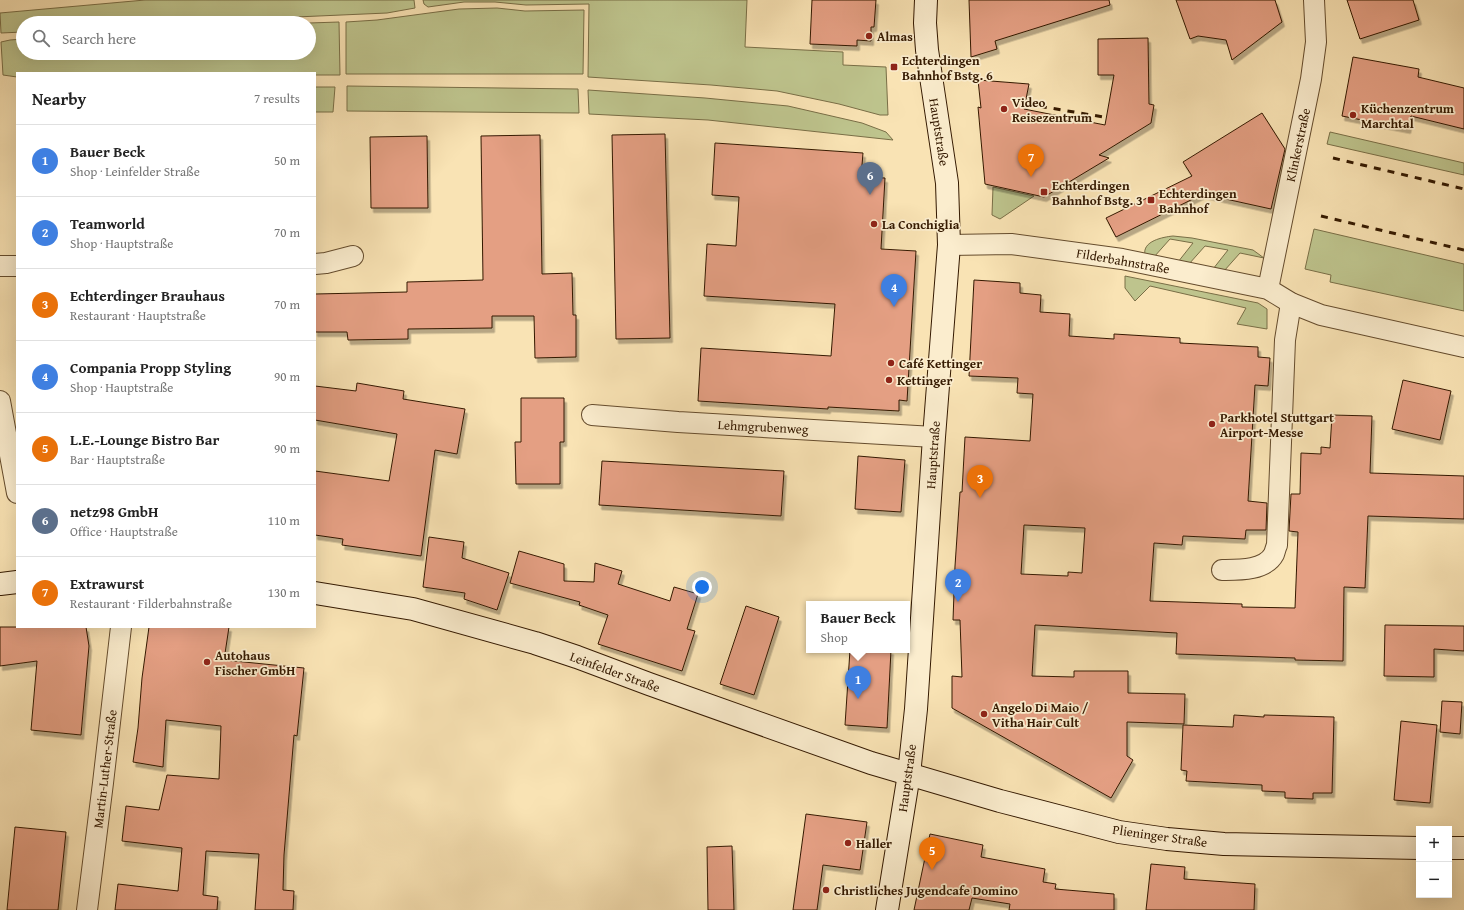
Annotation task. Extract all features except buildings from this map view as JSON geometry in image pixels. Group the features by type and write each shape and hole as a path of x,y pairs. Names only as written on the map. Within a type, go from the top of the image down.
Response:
{"main road":[{"name":"Hauptstraße","path":"887,910 909,774 920,664 934,437 949,245 947,183 927,50 925,23 926,0"},
{"path":"0,584 16,582"},
{"name":"Leinfelder Straße","path":"316,593 413,609 535,643 831,750 909,774"},
{"name":"Plieninger Straße","path":"909,774 1077,822 1119,832 1146,836 1224,844 1416,848"},
{"path":"1452,848 1464,848"}],"street":[{"name":"Klinkerstraße","path":"1268,289 1311,79 1316,42 1314,0"},
{"name":"Filderbahnstraße","path":"949,245 1011,244 1112,257 1268,289 1291,303 1321,315 1464,347"},
{"path":"316,264 326,263 353,256"},
{"path":"0,266 16,266"},
{"path":"1222,570 1239,570 1265,563 1274,554 1276,545 1285,340 1291,303"},
{"path":"0,401 13,448 16,482"},
{"name":"Lehmgrubenweg","path":"592,415 678,422 934,437"},
{"name":"Martin-Luther-Straße","path":"87,910 121,628"}],"green space":[{"path":"145,0 414,0 415,8 387,13 316,16 16,16 16,32 1,33 0,13"},
{"path":"423,0 747,0 745,47 843,52 843,65 886,67 888,115 880,115 839,104 777,91 588,77 589,4 526,5 495,2 464,2 428,7 424,4"},
{"path":"497,8 525,11 584,10 583,74 346,74 346,22 377,20 459,9"},
{"path":"339,22 340,75 316,75 316,72 16,72 16,77 3,75 1,42 16,40 16,60 316,60 316,23"},
{"path":"347,86 578,89 579,113 347,111"},
{"path":"316,87 335,87 333,112 316,112"},
{"path":"588,90 705,98 788,106 862,123 886,132 893,140 708,120 589,114"},
{"path":"1330,132 1464,163 1464,175 1327,144"},
{"path":"993,187 1034,196 1000,219 992,215"},
{"path":"1314,229 1464,264 1464,311 1330,282 1331,275 1305,269"},
{"path":"1173,236 1192,238 1253,250 1264,258 1240,253 1224,271 1213,269 1228,250 1205,246 1189,264 1178,262 1193,243 1170,239 1154,257 1145,255 1145,250 1150,243 1164,237"},
{"path":"1125,276 1258,303 1267,309 1267,329 1237,324 1246,308 1150,286 1135,301 1125,288"}],"railway":[{"path":"1026,104 1104,117"},
{"path":"1333,158 1464,189"},
{"path":"1321,216 1464,250"}],"place":[{"name":"Almas","path":"869,36"},
{"name":"Echterdingen Bahnhof Bstg. 6","path":"894,67"},
{"name":"Video Reisezentrum","path":"1004,109"},
{"name":"Küchenzentrum Marchtal","path":"1353,115"},
{"name":"Extrawurst","path":"1031,177"},
{"name":"Echterdingen Bahnhof Bstg. 3","path":"1044,192"},
{"name":"netz98 GmbH","path":"870,195"},
{"name":"Echterdingen Bahnhof","path":"1151,200"},
{"name":"La Conchiglia","path":"874,224"},
{"name":"Compania Propp Styling","path":"894,307"},
{"name":"Café Kettinger","path":"891,363"},
{"name":"Kettinger","path":"889,380"},
{"name":"Parkhotel Stuttgart Airport-Messe","path":"1212,424"},
{"name":"Echterdinger Brauhaus","path":"980,498"},
{"name":"Teamworld","path":"958,602"},
{"name":"Autohaus Fischer GmbH","path":"207,662"},
{"name":"Bauer Beck","path":"858,699"},
{"name":"Angelo Di Maio / Vitha Hair Cult","path":"984,714"},
{"name":"Haller","path":"848,843"},
{"name":"L.E.-Lounge Bistro Bar","path":"932,870"},
{"name":"Christliches Jugendcafe Domino","path":"826,890"}]}
